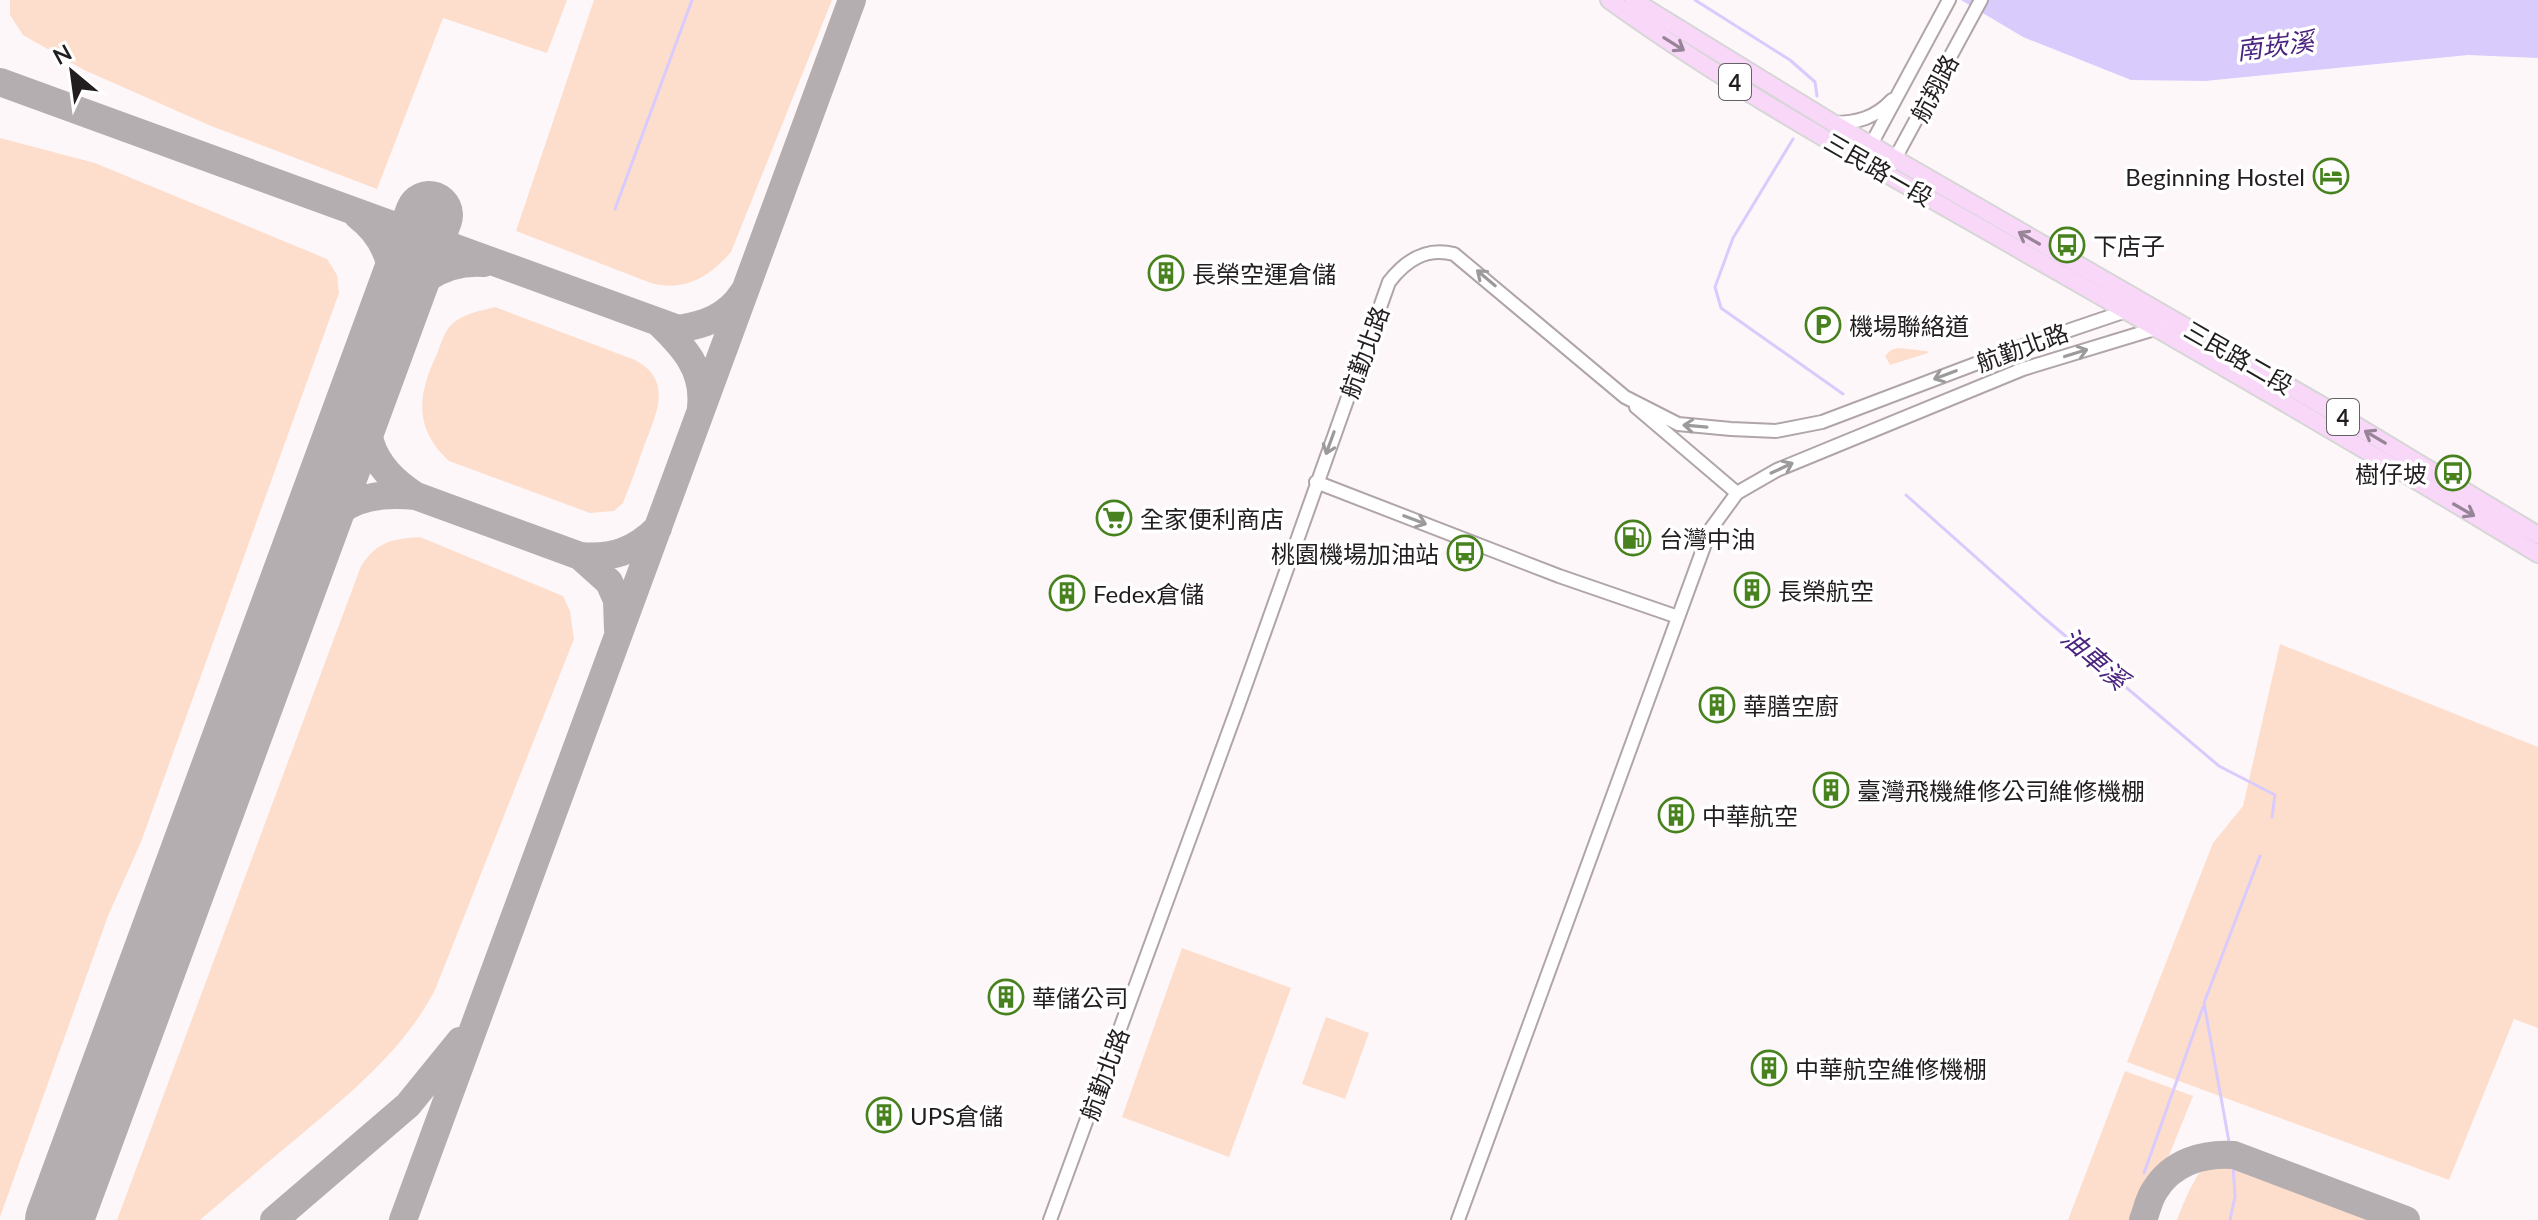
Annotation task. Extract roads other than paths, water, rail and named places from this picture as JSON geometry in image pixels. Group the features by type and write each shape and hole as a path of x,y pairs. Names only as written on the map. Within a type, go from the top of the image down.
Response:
{"main road":[{"name":"三民路一段","path":"1609,0 1649,29 1862,161 1891,168 2146,304"},
{"name":"三民路一段","path":"1633,0 1871,146 1891,168 2155,329"},
{"name":"三民路二段","path":"2146,304 2538,535"},
{"name":"三民路二段","path":"2155,329 2538,554"}],"street":[{"name":"航翔路","path":"1862,161 1949,0"},
{"name":"航翔路","path":"1891,168 1981,0"},
{"path":"1833,123 1853,123 1871,116 1887,105 1902,88"},
{"name":"航勤北路","path":"1050,1220 1389,282 1399,270 1423,254 1439,250 1454,254 1625,397 1678,424 1776,431 1822,422 2020,347 2146,304"},
{"path":"1458,1220 1710,530 1737,493 1777,470 2023,369 2177,321"},
{"path":"1625,397 1737,493"},
{"path":"1316,482 1559,576 1678,617"}],"water":[{"name":"南崁溪","path":"1961,0 2538,0 2538,58 2468,55 2205,81 2131,80 2023,37"}],"waterway":[{"path":"615,209 692,0"},
{"name":"油車溪","path":"1695,0 1790,60 1815,82 1817,96"},
{"name":"油車溪","path":"1793,139 1733,238 1715,287 1721,308 1843,394"},
{"name":"油車溪","path":"1906,495 2043,617 2219,766 2275,795 2272,817"},
{"name":"油車溪","path":"2230,1220 2235,1197 2233,1164 2204,1003 2260,856"},
{"path":"2144,1173 2203,1007"}],"place":[{"name":"Beginning Hostel","path":"2331,176"},
{"name":"下店子","path":"2067,245"},
{"name":"長榮空運倉儲","path":"1166,273"},
{"name":"機場聯絡道","path":"1823,325"},
{"name":"樹仔坡","path":"2453,473"},
{"name":"全家便利商店","path":"1114,518"},
{"name":"台灣中油","path":"1633,538"},
{"name":"桃園機場加油站","path":"1465,553"},
{"name":"長榮航空","path":"1752,590"},
{"name":"Fedex倉儲","path":"1067,593"},
{"name":"華膳空廚","path":"1717,705"},
{"name":"臺灣飛機維修公司維修機棚","path":"1831,790"},
{"name":"中華航空","path":"1676,815"},
{"name":"華儲公司","path":"1006,997"},
{"name":"中華航空維修機棚","path":"1769,1068"},
{"name":"UPS倉儲","path":"884,1115"}]}
